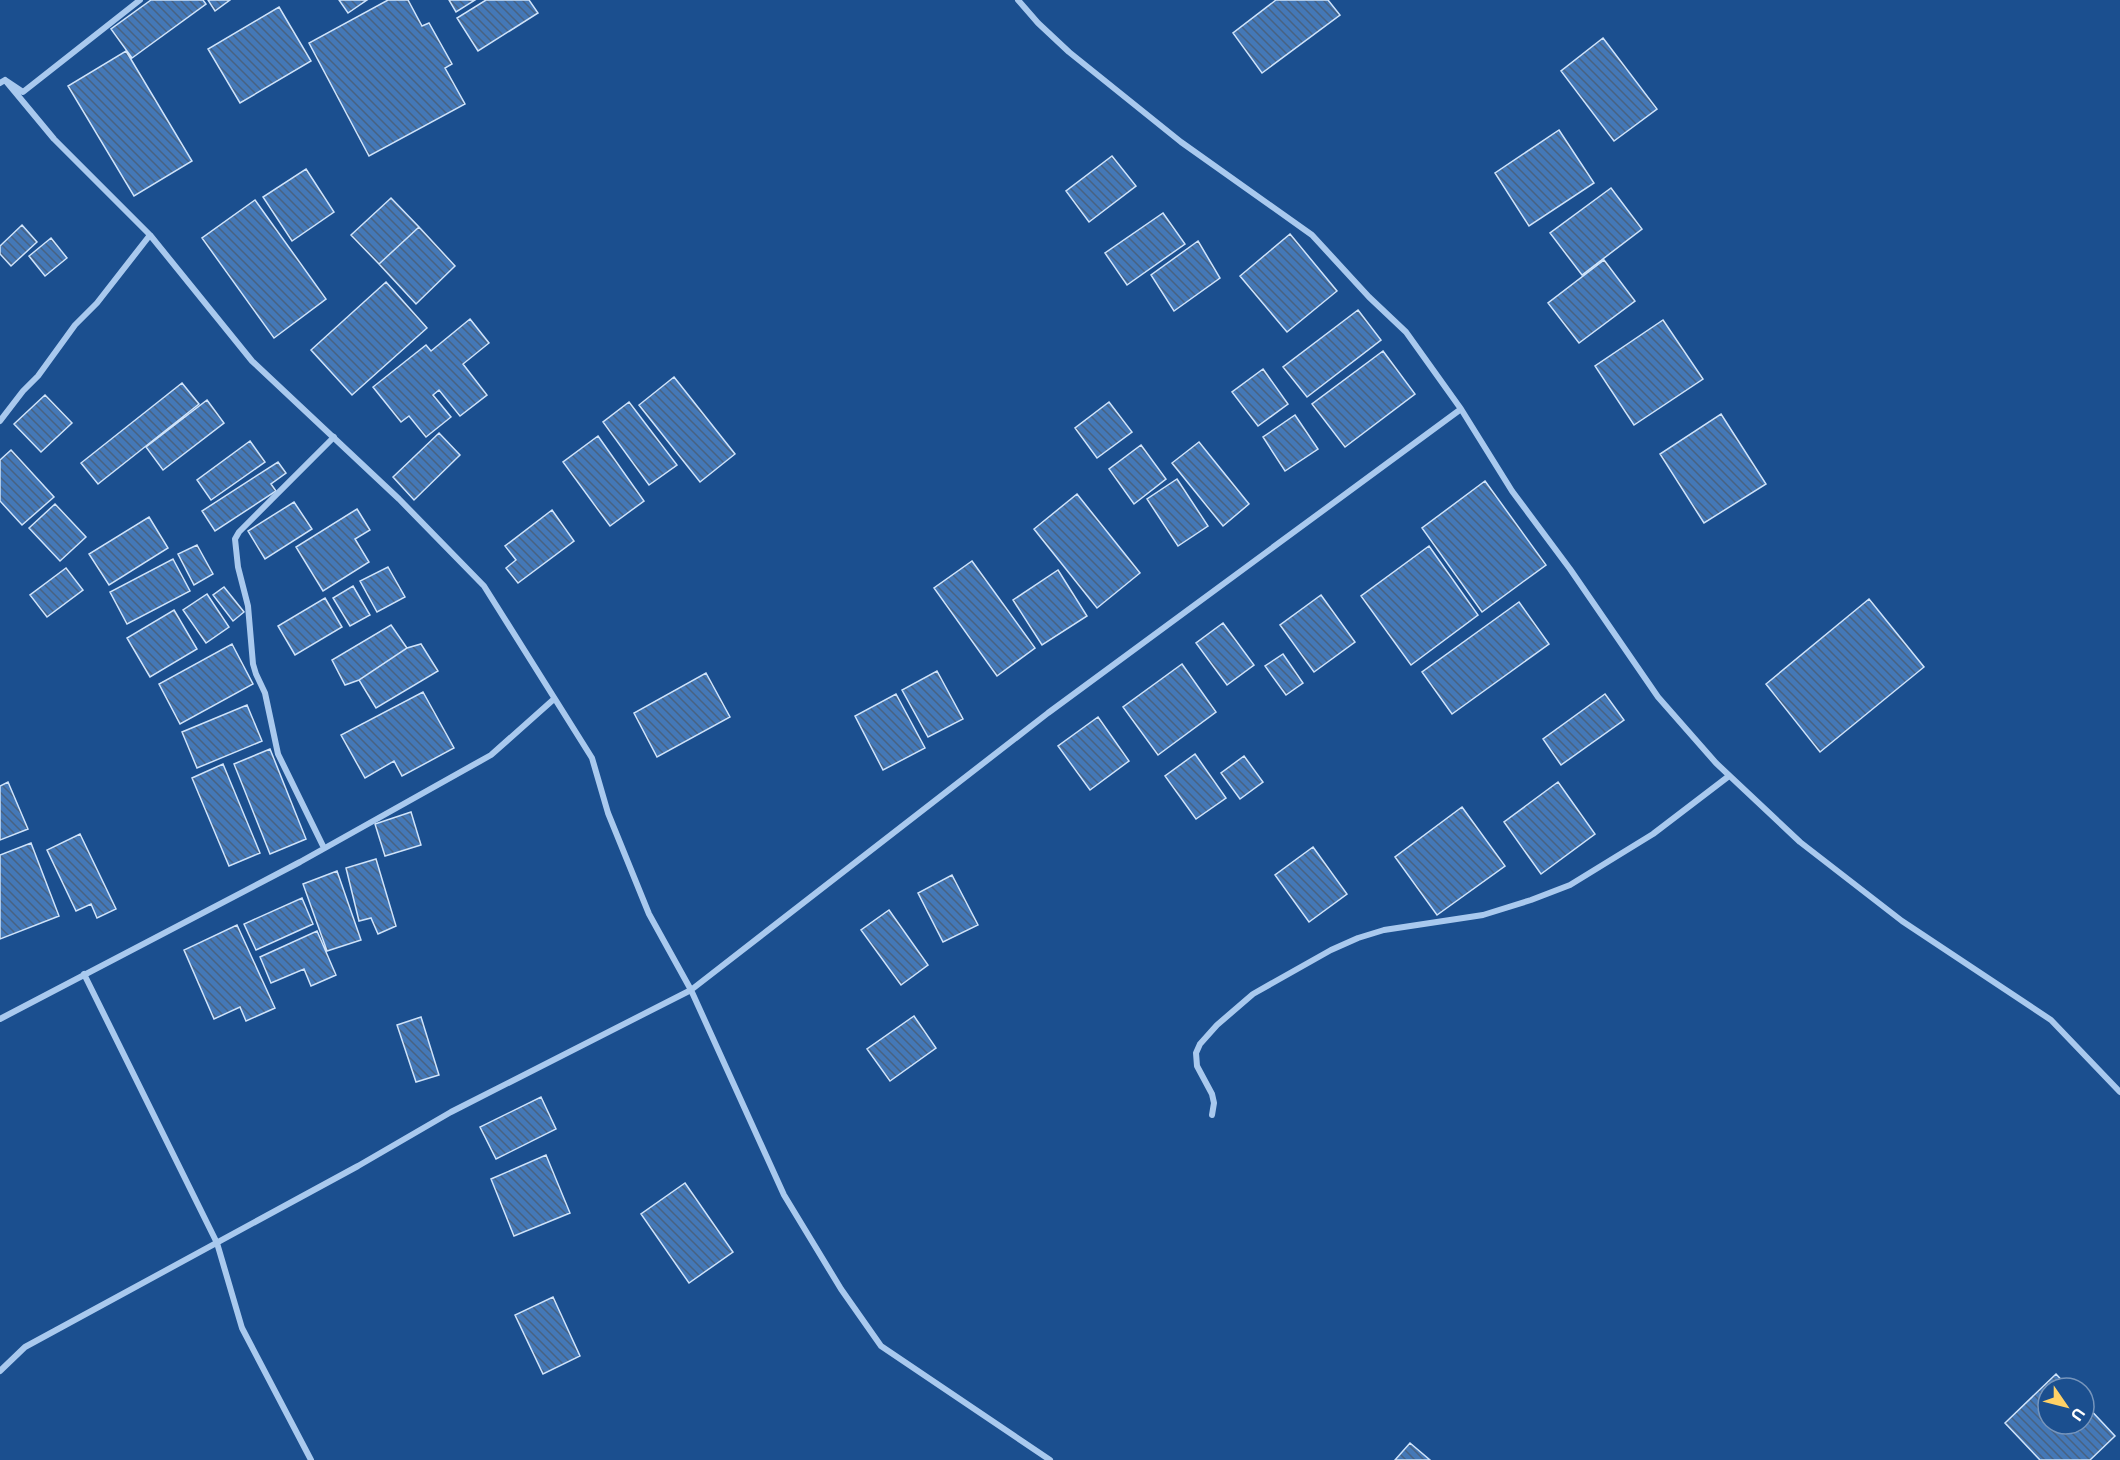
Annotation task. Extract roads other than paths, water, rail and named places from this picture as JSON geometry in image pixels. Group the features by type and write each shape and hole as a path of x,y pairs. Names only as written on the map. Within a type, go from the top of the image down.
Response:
{"street":[{"path":"3,81 23,92 140,0"},
{"path":"1018,0 1038,23 1069,52 1181,142 1312,235 1406,332 1461,409 1512,490 1570,569 1658,698 1729,776 1800,842 1902,921 2051,1020 2120,1092"},
{"path":"3,81 54,140 150,235 252,361 399,499 484,586 592,758 608,813 649,914 691,990 784,1195 841,1289 881,1346 1050,1460"},
{"path":"0,421 38,376 75,325 97,303 150,235"},
{"path":"0,1371 25,1347 451,1112 691,990 1048,713 1461,409"},
{"path":"324,848 278,754 265,693 253,664 248,606 238,567 235,539 239,532 334,437"},
{"path":"0,1018 300,862 491,755 554,699"},
{"path":"1212,1114 1214,1103 1212,1094 1197,1066 1196,1053 1200,1044 1217,1025 1253,994 1331,950 1358,938 1384,930 1483,915 1570,885 1653,834 1729,776"},
{"path":"84,974 217,1243 242,1328 311,1460"}]}
